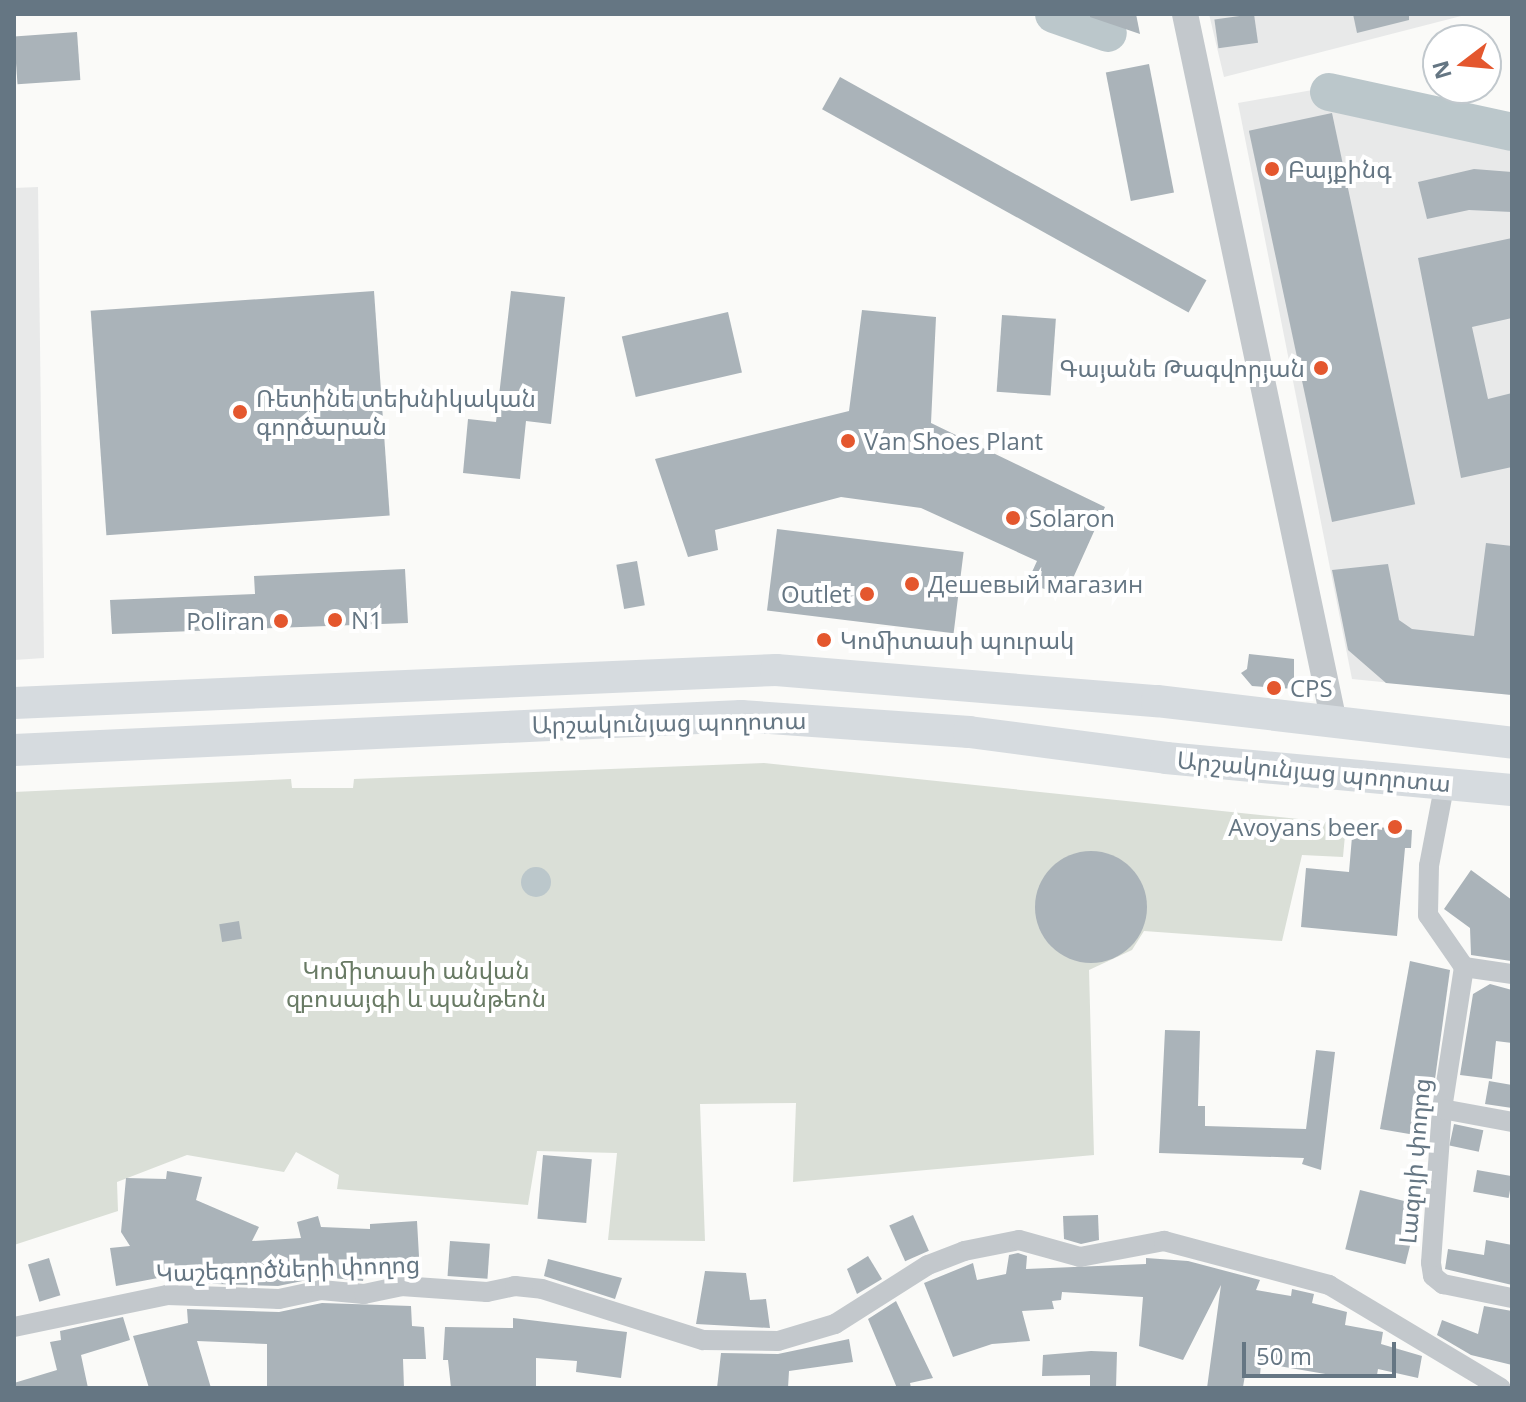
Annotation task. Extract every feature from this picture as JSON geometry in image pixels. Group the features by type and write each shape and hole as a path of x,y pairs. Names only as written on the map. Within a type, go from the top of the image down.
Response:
{"main road":[{"name":"Արշակունյաց պողոտա","path":"14,703 776,670 1157,701 1512,743"},
{"name":"Արշակունյաց պողոտա","path":"14,750 741,716 924,728 1166,758 1512,790"}],"street":[{"path":"1185,14 1334,722"},
{"path":"1445,782 1429,866 1428,915 1464,967 1512,974"},
{"name":"Լազոյի փողոց","path":"1464,967 1442,1109 1433,1276 1452,1287 1512,1298"},
{"path":"1442,1109 1512,1122"},
{"name":"Կաշեգործների փողոց","path":"14,1327 167,1295 279,1299 321,1290 364,1294 401,1286 487,1292 515,1286 542,1289 703,1340 778,1341 835,1324 928,1265 964,1251 1019,1240 1080,1257 1164,1241 1329,1285 1501,1388"}],"shaded area":[{"path":"1209,14 1469,14 1422,24 1224,77"},
{"path":"1358,82 1512,147 1512,695 1352,679 1238,103"},
{"path":"38,187 44,658 14,660 14,188"},
{"path":"536,867 547,871 551,882 547,893 536,897 525,893 521,882 525,871"}],"green space":[{"name":"Կոմիտասի անվան զբոսայգի և պանթեոն","path":"764,763 1346,824 1343,857 1302,855 1282,941 1144,931 1132,950 1089,970 1094,1155 793,1182 796,1103 700,1104 705,1241 608,1240 617,1153 537,1151 528,1205 337,1189 339,1175 296,1152 284,1172 187,1155 117,1182 118,1211 14,1245 14,792 291,779 292,788 353,788 354,779"}],"building":[{"path":"1090,14 1136,14 1140,34 1090,17"},
{"path":"1254,14 1258,43 1218,48 1214,20"},
{"path":"1353,14 1409,14 1409,20 1357,33"},
{"path":"77,32 80,80 18,84 14,36"},
{"path":"1149,64 1174,193 1131,201 1106,72"},
{"path":"840,77 1206,280 1189,312 822,109"},
{"path":"1332,113 1415,504 1332,522 1249,131"},
{"path":"1474,169 1512,172 1512,212 1469,210 1427,219 1418,182"},
{"path":"1512,238 1512,318 1472,327 1488,399 1512,393 1512,467 1461,478 1418,258"},
{"name":"Ռետինե տեխնիկական գործարան","path":"374,291 390,515 106,535 91,311"},
{"path":"511,291 565,297 551,424 526,421 520,479 463,473 468,419 496,422"},
{"name":"Van Shoes Plant","path":"862,310 936,317 931,423 1105,507 1065,596 1027,583 1037,561 921,508 841,497 715,530 718,550 688,557 655,459 849,411"},
{"path":"728,312 742,372 636,397 622,337"},
{"path":"1002,315 1056,319 1050,396 997,392"},
{"path":"777,529 964,552 954,633 767,610"},
{"path":"1486,543 1512,546 1512,695 1386,683 1348,650 1332,570 1388,564 1399,620 1412,629 1474,636"},
{"path":"637,561 645,605 624,609 616,565"},
{"path":"405,569 408,623 112,634 110,600 255,594 254,576"},
{"path":"1249,654 1294,659 1294,689 1252,686 1241,673 1247,669"},
{"path":"1353,825 1412,830 1411,848 1405,848 1397,936 1301,927 1306,868 1349,872"},
{"path":"1091,851 1112,855 1131,867 1143,886 1147,907 1143,928 1131,947 1112,959 1091,963 1070,959 1051,947 1039,928 1035,907 1039,886 1051,867 1070,855"},
{"path":"1471,870 1512,900 1511,961 1471,955 1470,928 1444,909"},
{"path":"239,921 242,939 222,942 219,924"},
{"path":"1410,961 1450,970 1427,1137 1380,1129"},
{"path":"1490,984 1512,990 1512,1043 1496,1041 1492,1079 1460,1075 1473,994"},
{"path":"1165,1030 1200,1031 1198,1106 1205,1106 1205,1126 1306,1129 1316,1050 1335,1052 1321,1170 1302,1164 1304,1158 1159,1153"},
{"path":"1489,1081 1512,1085 1512,1108 1485,1104"},
{"path":"1454,1124 1483,1130 1479,1152 1449,1146"},
{"path":"543,1155 592,1159 586,1223 537,1219"},
{"path":"1477,1170 1512,1176 1509,1198 1473,1192"},
{"path":"167,1171 202,1177 196,1200 259,1227 252,1241 301,1238 297,1222 318,1216 321,1227 370,1229 370,1224 417,1221 420,1274 403,1273 402,1259 366,1262 363,1281 322,1277 278,1286 185,1283 179,1274 116,1286 110,1248 130,1246 121,1232 126,1178 166,1179"},
{"path":"1360,1190 1420,1205 1405,1264 1345,1249"},
{"path":"913,1215 929,1251 905,1261 889,1226"},
{"path":"1098,1215 1099,1240 1081,1244 1064,1239 1063,1216"},
{"path":"1486,1240 1512,1245 1512,1285 1445,1269 1448,1249 1484,1255"},
{"path":"450,1241 490,1244 487,1279 448,1276"},
{"path":"1018,1253 1027,1256 1026,1269 1146,1264 1146,1258 1188,1261 1260,1280 1256,1290 1291,1296 1292,1289 1314,1294 1312,1303 1347,1312 1345,1325 1383,1332 1381,1344 1422,1356 1418,1378 1378,1369 1377,1375 1337,1376 1261,1363 1260,1376 1245,1375 1243,1387 1207,1388 1221,1285 1183,1360 1139,1346 1143,1297 1062,1292 1061,1300 1052,1301 1054,1309 1022,1311 1030,1341 992,1344 953,1357 924,1283 973,1263 977,1280 1006,1274 1009,1255"},
{"path":"868,1256 882,1279 857,1294 847,1269"},
{"path":"49,1258 60,1295 39,1302 28,1264"},
{"path":"548,1259 622,1278 615,1299 544,1276"},
{"path":"705,1271 746,1273 750,1300 766,1299 770,1328 696,1324"},
{"path":"896,1301 933,1378 910,1383 911,1388 897,1388 868,1319"},
{"path":"322,1303 411,1306 412,1326 424,1327 426,1359 403,1359 404,1388 267,1388 267,1344 197,1341 211,1388 149,1388 133,1336 188,1323 187,1309 279,1312"},
{"path":"1484,1306 1512,1311 1512,1365 1471,1355 1437,1335 1442,1320 1478,1334"},
{"path":"123,1317 130,1340 81,1355 88,1388 14,1388 14,1383 57,1370 50,1342 61,1340 60,1331"},
{"path":"513,1318 627,1332 621,1378 576,1372 577,1361 536,1358 536,1388 451,1388 448,1360 443,1360 445,1327 513,1328"},
{"path":"849,1339 853,1362 789,1371 788,1388 717,1388 721,1353 778,1354"},
{"path":"1117,1352 1116,1388 1090,1388 1090,1375 1042,1376 1043,1355"}],"waterway":[{"path":"1054,14 1108,33"},
{"path":"1329,92 1512,132"}],"place":[{"name":"Բայքինգ","path":"1272,169"},
{"name":"Գայանե Թագվորյան","path":"1321,368"},
{"name":"Ռետինե տեխնիկական գործարան","path":"240,412"},
{"name":"Van Shoes Plant","path":"848,441"},
{"name":"Solaron","path":"1013,518"},
{"name":"Дешевый магазин","path":"912,584"},
{"name":"Outlet","path":"867,594"},
{"name":"N1","path":"335,620"},
{"name":"Poliran","path":"281,621"},
{"name":"Կոմիտասի պուրակ","path":"824,640"},
{"name":"CPS","path":"1274,688"},
{"name":"Avoyans beer","path":"1395,827"}]}
